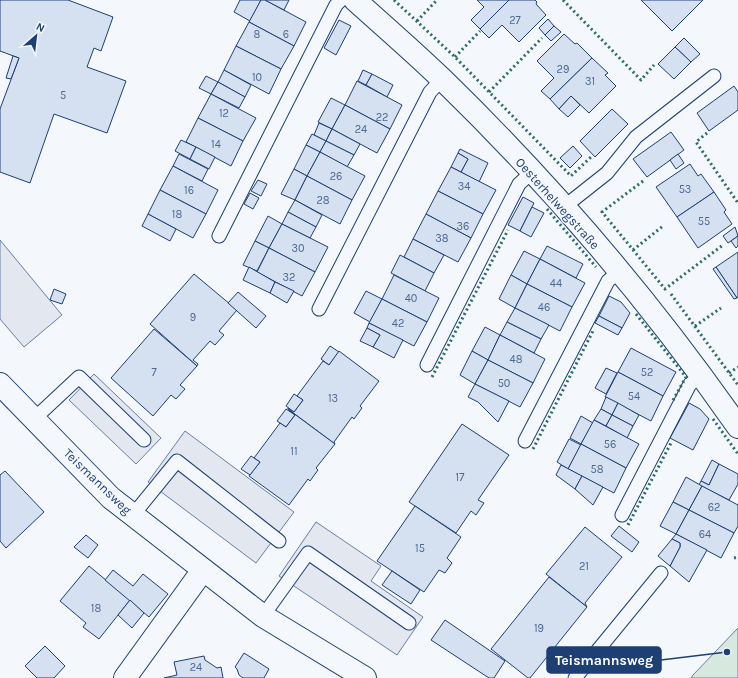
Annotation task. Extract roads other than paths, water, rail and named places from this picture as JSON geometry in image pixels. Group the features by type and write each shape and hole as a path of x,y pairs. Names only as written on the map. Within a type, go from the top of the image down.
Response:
{"street":[{"name":"Oesterhelwegstraße","path":"355,0 442,79 564,207 619,271 702,376 738,427"},
{"name":"Teismannsweg","path":"0,384 111,498 202,570 264,616 365,678"},
{"path":"125,678 202,570"}],"lane":[{"path":"219,236 336,5 341,0"},
{"path":"564,207 607,173 636,137 714,76"},
{"path":"319,309 430,92 442,79"},
{"path":"427,365 519,184 532,172"},
{"path":"525,441 608,282 619,271"},
{"path":"622,515 690,384 702,376"},
{"path":"34,419 79,377 144,440"},
{"path":"133,515 177,461 279,541"},
{"path":"264,616 308,553 409,623"},
{"path":"575,678 662,573"}],"place":[{"name":"Teismannsweg","path":"727,652"}]}
